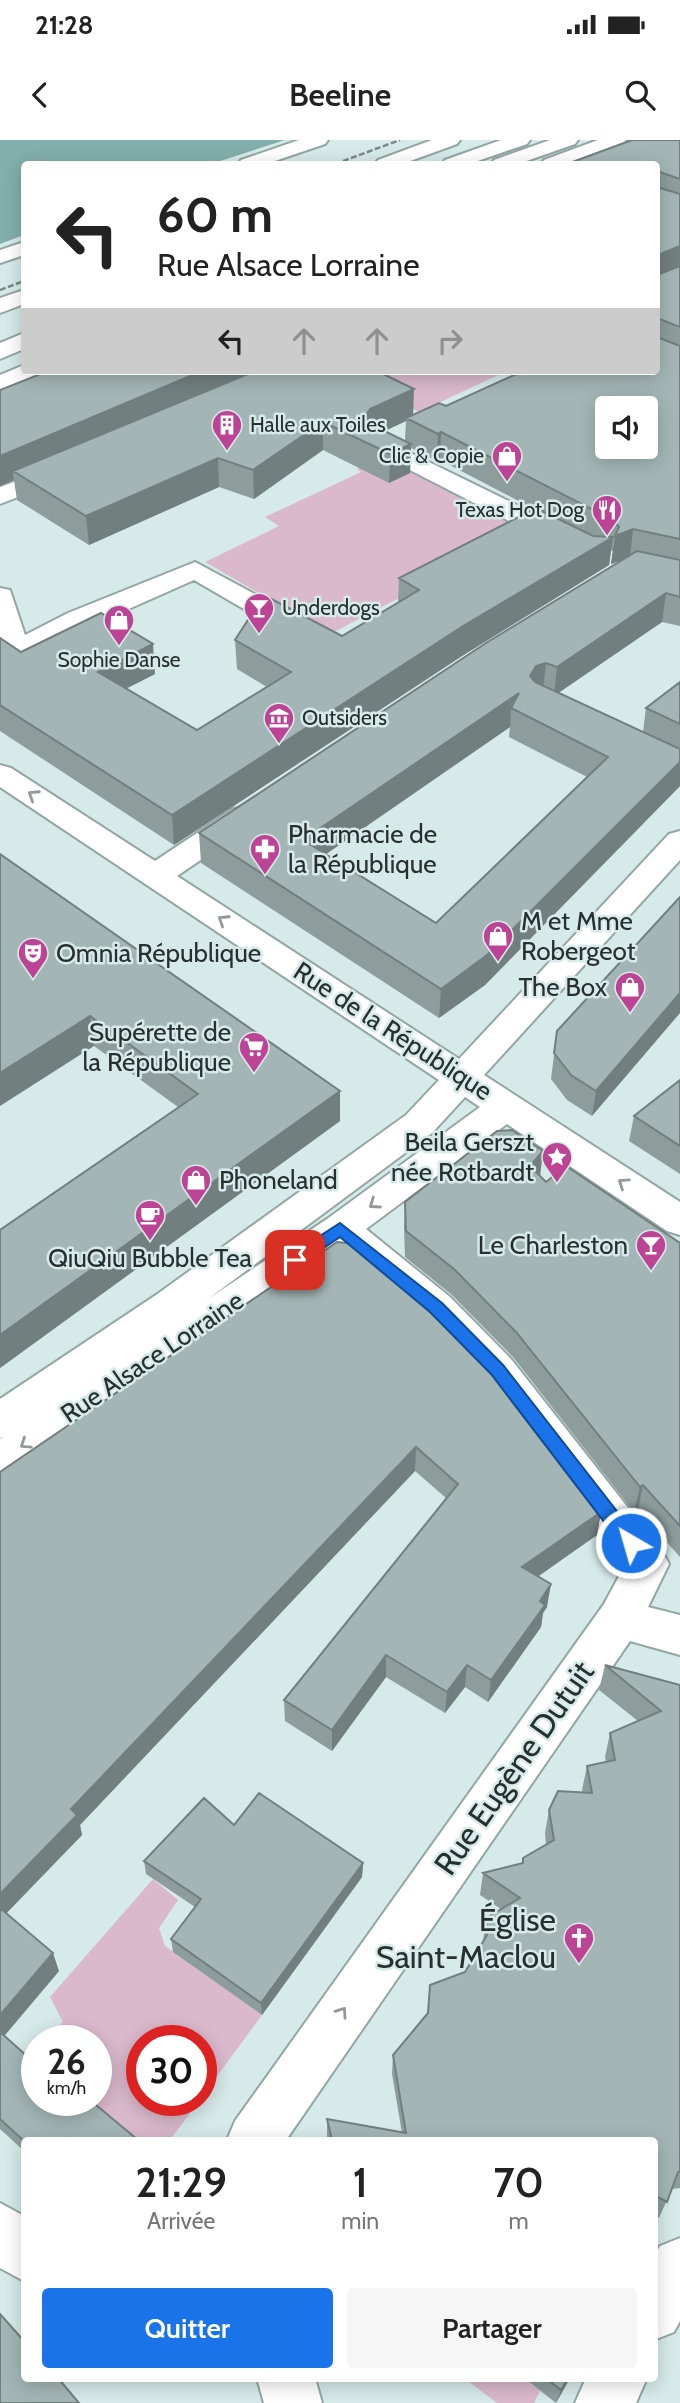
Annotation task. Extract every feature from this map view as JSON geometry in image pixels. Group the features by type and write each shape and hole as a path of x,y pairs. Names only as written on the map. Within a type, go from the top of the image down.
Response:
{"street":[{"path":"257,161 318,140"},
{"path":"393,161 450,140"},
{"path":"460,161 520,140"},
{"path":"509,161 568,140"},
{"path":"564,161 616,140"},
{"path":"0,257 21,249"},
{"path":"0,306 21,298"},
{"path":"0,338 21,331"},
{"path":"0,352 21,342"},
{"path":"0,365 21,359"},
{"path":"0,384 21,375"},
{"path":"404,433 380,445 581,548"},
{"path":"0,472 48,452"},
{"path":"0,496 84,462"},
{"path":"0,597 9,649 195,570 303,631"},
{"name":"Rue de la République","path":"0,774 508,1105 680,1221"},
{"path":"155,876 268,800"},
{"name":"Rue Alsace Lorraine","path":"0,1421 170,1306 419,1124 680,841"},
{"name":"Rue Alsace Lorraine","path":"0,1461 340,1229 508,1105"},
{"name":"Rue Eugène Dutuit","path":"256,2137 620,1618 647,1564 497,1370 436,1308 340,1229"},
{"path":"620,1618 672,1635 680,1634"},
{"path":"0,2230 21,2250"},
{"path":"658,2305 680,2266"},
{"path":"287,2382 293,2403"},
{"path":"604,2403 616,2382"}],"shaded area":[{"path":"341,375 498,375 419,412"},
{"path":"387,451 534,528 330,634 205,562 279,526 265,517 361,472 357,469"},
{"path":"153,1879 178,1900 159,1928 165,1946 262,2015 217,2076 217,2025 126,2025 126,2116 188,2116 172,2137 120,2137 95,2116 112,2116 112,2025 60,2025 63,2022 50,1997"},
{"path":"469,2382 529,2382 540,2391 534,2403 497,2403"}],"water":[{"path":"0,140 285,140 220,161 21,161 21,236 0,244"}],"building":[{"path":"632,140 680,140 680,179 660,172 660,161 575,161"},
{"path":"660,188 680,194 680,246 660,254"},
{"path":"680,266 680,327 660,319 660,274"},
{"path":"660,338 680,346 680,539 633,529 615,536 619,527 613,520 441,432 438,434 406,418 439,403 446,406 514,375 660,375"},
{"path":"38,375 192,375 0,456 0,390"},
{"path":"245,375 385,375 414,389 370,409 366,415 370,424 411,444 390,454 323,422 253,470 218,458 86,516 13,471"},
{"path":"536,508 593,536 613,537 463,626 172,815 0,705 0,638 21,652 101,613 153,644 98,672 197,730 291,672 235,640 264,595 342,636 419,590 399,578"},
{"path":"637,551 680,560 680,597 666,593 557,667 546,663 536,666 530,676 535,682 680,749 680,762 487,955 441,989 199,833 486,643","holes":["519,693 511,708 608,757 436,923 303,840"]},
{"path":"680,682 680,724 646,708"},
{"path":"0,854 340,1091 0,1335 0,1230 198,1094 90,1016 0,1073"},
{"path":"680,897 680,993 596,1091 571,1075 554,1053 557,1031"},
{"path":"680,1080 680,1146 634,1116"},
{"path":"512,1130 543,1151 530,1166 546,1182 566,1166 680,1243 680,1526 643,1485 640,1487 516,1332 454,1269 406,1231 405,1202 497,1131"},
{"path":"337,1242 358,1244 421,1297 483,1359 601,1512 522,1567 551,1584 540,1601 545,1605 491,1680 467,1665 447,1692 386,1655 332,1730 284,1700 458,1484 416,1447 71,1809 77,1815 0,1894 0,1472"},
{"name":"Église Saint-Maclou","path":"605,1665 680,1685 680,2172 667,2202 658,2197 658,2137 331,2137 327,2119 406,2133 393,2055 428,2013 430,1985 465,1972 487,1935 486,1918 520,1898 483,1873 523,1863 523,1858 554,1840 549,1810 558,1791 592,1793 587,1766 615,1760 610,1733 661,1711"},
{"path":"259,1793 363,1863 261,2003 171,1939 201,1899 144,1861 204,1798 234,1825"},
{"path":"0,1908 53,1953 0,2015"},
{"path":"0,2032 21,2051 21,2116 109,2116 134,2137 21,2137 0,2119"},
{"path":"0,2314 21,2338 21,2382 61,2382 79,2403 0,2403"},
{"path":"551,2382 566,2382 561,2390"}],"railway":[{"path":"343,161 400,140"},
{"path":"0,290 21,282"}],"place":[{"name":"Halle aux Toiles","path":"227,452"},
{"name":"Clic & Copie","path":"507,483"},
{"name":"Texas Hot Dog","path":"607,537"},
{"name":"Underdogs","path":"259,635"},
{"name":"Sophie Danse","path":"119,647"},
{"name":"Outsiders","path":"279,745"},
{"name":"Pharmacie de la République","path":"265,876"},
{"name":"M et Mme Robergeot","path":"498,963"},
{"name":"Omnia République","path":"33,980"},
{"name":"The Box","path":"630,1014"},
{"name":"Supérette de la République","path":"254,1074"},
{"name":"Beila Gerszt née Rotbardt","path":"557,1184"},
{"name":"Phoneland","path":"196,1207"},
{"name":"QiuQiu Bubble Tea","path":"150,1242"},
{"name":"Le Charleston","path":"651,1272"},
{"name":"Église Saint-Maclou","path":"579,1965"}],"route":[{"path":"295,1260 340,1229 436,1308 497,1370 631,1543"}]}
